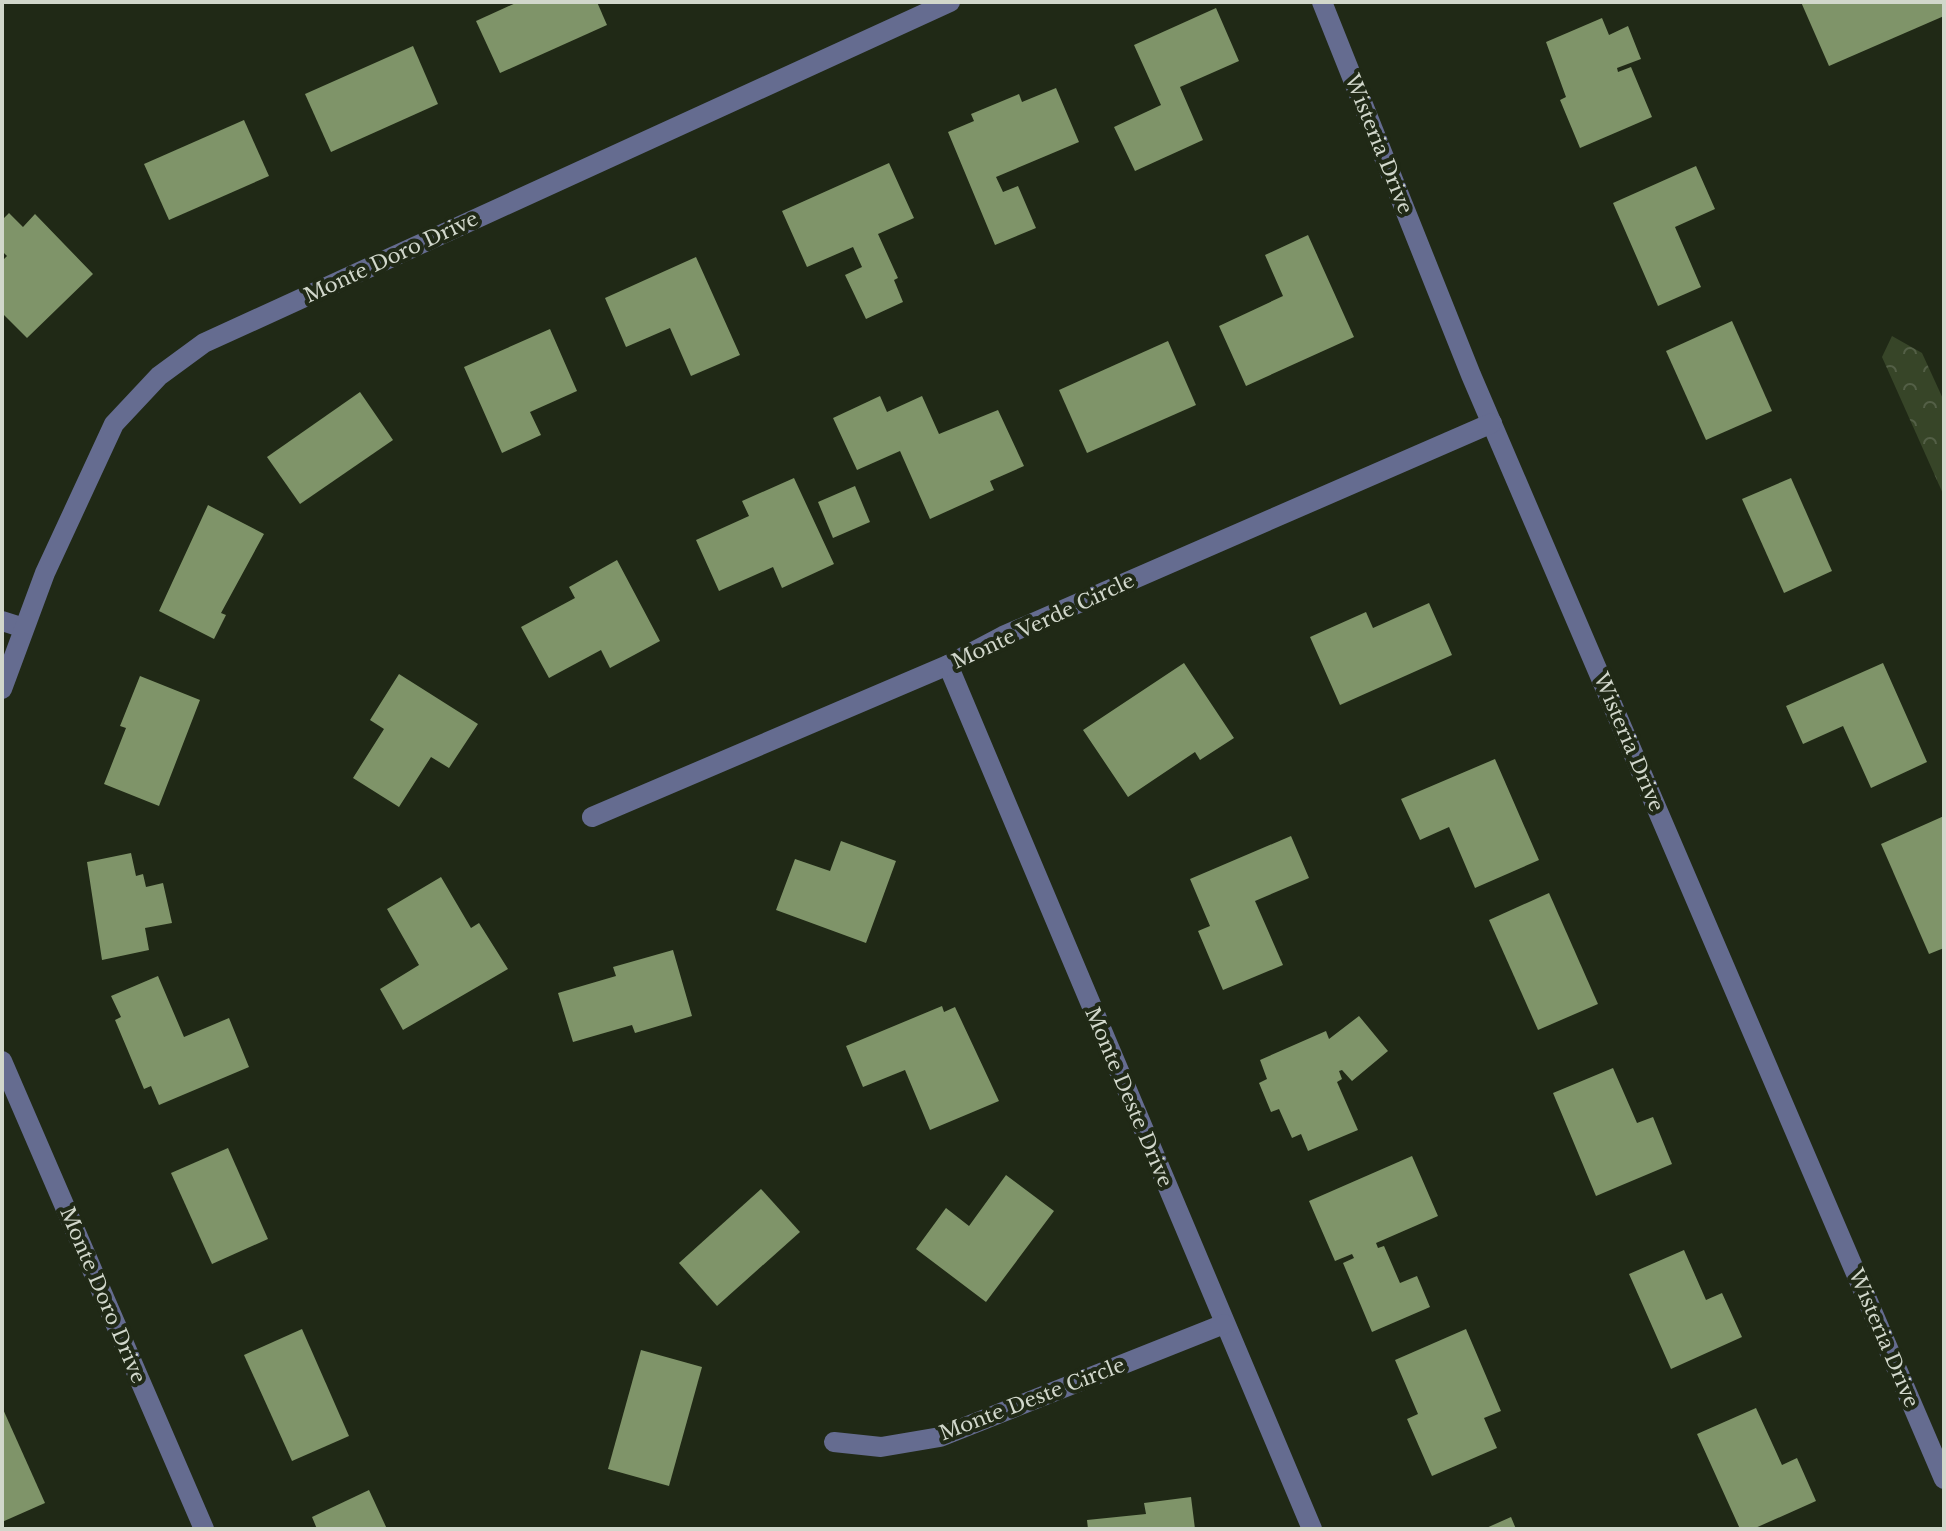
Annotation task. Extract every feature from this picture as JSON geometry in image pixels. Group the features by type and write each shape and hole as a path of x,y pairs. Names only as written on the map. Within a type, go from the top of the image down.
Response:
{"street":[{"name":"Monte Doro Drive","path":"2,689 24,628 114,424 159,376 204,343 950,2"},
{"name":"Wisteria Drive","path":"1322,2 1492,423 1944,1479"},
{"name":"Monte Verde Circle","path":"592,817 948,665 1003,636 1492,423"},
{"path":"2,621 24,628"},
{"name":"Monte Deste Drive","path":"948,665 1312,1529"},
{"name":"Monte Doro Drive","path":"2,1061 204,1529"},
{"name":"Monte Deste Circle","path":"834,1442 881,1447 940,1437 1224,1324"}],"green space":[{"path":"1892,336 1922,353 1944,401 1944,496 1882,357"}],"building":[{"path":"518,2 597,2 607,25 500,73 476,21"},
{"path":"1801,2 1944,2 1944,16 1829,66"},
{"path":"1216,8 1239,61 1180,87 1203,140 1135,171 1114,127 1161,105 1134,45"},
{"path":"1602,18 1609,35 1628,26 1641,59 1617,68 1618,72 1631,67 1652,117 1580,148 1560,100 1566,97 1546,42"},
{"path":"413,46 438,104 331,152 305,94"},
{"path":"1056,88 1079,142 996,177 1003,192 1018,186 1036,228 995,245 948,132 974,121 971,114 1019,94 1022,102"},
{"path":"244,120 269,176 169,220 144,164"},
{"path":"889,163 914,218 878,234 898,278 894,280 903,302 866,319 845,275 862,267 853,247 807,267 782,211"},
{"path":"1696,166 1715,209 1675,227 1701,287 1658,306 1613,203"},
{"path":"9,213 23,227 35,214 93,274 27,338 2,313 2,261 7,256 2,251 2,220"},
{"path":"1308,235 1354,337 1246,386 1219,326 1283,296 1265,255"},
{"path":"696,257 740,355 691,376 670,328 626,347 605,298"},
{"path":"1732,321 1772,411 1706,440 1666,351"},
{"path":"550,329 577,391 530,412 541,435 502,453 464,367"},
{"path":"1168,341 1196,405 1087,453 1059,390"},
{"path":"360,392 393,440 300,504 267,457"},
{"path":"880,396 887,412 922,396 939,434 998,410 1024,466 990,481 994,490 930,519 900,451 857,470 833,418"},
{"path":"794,478 834,564 782,588 773,567 719,591 696,540 749,516 742,501"},
{"path":"1791,478 1832,571 1784,593 1742,499"},
{"path":"855,486 870,522 833,538 818,502"},
{"path":"208,505 264,534 221,613 226,615 214,639 159,611"},
{"path":"617,560 660,641 610,668 601,650 549,678 521,627 575,598 569,587"},
{"path":"1429,603 1452,655 1340,705 1310,637 1366,612 1373,628"},
{"path":"1184,663 1234,738 1200,760 1195,752 1128,797 1083,730"},
{"path":"1883,663 1927,762 1871,788 1843,726 1803,744 1786,706"},
{"path":"399,674 478,724 449,768 431,757 399,807 353,778 384,729 370,720"},
{"path":"140,676 200,700 159,806 104,784 126,728 120,726"},
{"path":"1495,759 1539,860 1475,888 1449,827 1420,840 1401,799"},
{"path":"1944,816 1944,948 1929,954 1881,844"},
{"path":"1291,836 1309,878 1255,901 1283,965 1223,990 1198,931 1210,926 1190,879"},
{"path":"841,841 896,861 866,943 776,910 795,859 830,871"},
{"path":"131,853 136,876 143,874 146,887 163,883 172,923 145,928 149,950 102,960 87,862"},
{"path":"441,877 471,928 479,923 508,969 403,1030 380,989 419,965 387,909"},
{"path":"1549,893 1598,1004 1538,1030 1489,920"},
{"path":"673,950 692,1016 635,1033 632,1025 573,1042 558,993 616,976 613,967"},
{"path":"158,976 184,1037 229,1018 249,1067 159,1105 151,1086 144,1089 115,1020 121,1017 111,996"},
{"path":"942,1006 944,1012 955,1007 999,1101 930,1130 905,1070 863,1087 846,1046"},
{"path":"1359,1016 1388,1051 1352,1081 1342,1070 1339,1071 1342,1079 1337,1082 1358,1130 1308,1151 1301,1134 1292,1138 1279,1109 1271,1112 1259,1083 1267,1079 1260,1060 1326,1031 1329,1039"},
{"path":"1613,1068 1637,1123 1653,1117 1672,1164 1596,1196 1553,1093"},
{"path":"228,1148 268,1239 212,1264 171,1173"},
{"path":"1412,1156 1438,1216 1376,1243 1378,1248 1384,1246 1400,1283 1417,1276 1430,1307 1372,1332 1343,1263 1354,1258 1352,1254 1335,1261 1309,1201"},
{"path":"1006,1175 1054,1211 986,1302 916,1249 946,1208 969,1226"},
{"path":"761,1189 800,1232 717,1306 679,1263"},
{"path":"1684,1250 1706,1300 1722,1293 1742,1337 1671,1369 1629,1274"},
{"path":"302,1329 349,1436 292,1461 244,1355"},
{"path":"1466,1329 1501,1411 1484,1418 1497,1448 1432,1476 1407,1419 1418,1414 1395,1360"},
{"path":"641,1350 702,1367 669,1486 608,1469"},
{"path":"2,1407 45,1503 2,1522"},
{"path":"1756,1408 1782,1465 1797,1458 1816,1501 1753,1529 1740,1529 1697,1434"},
{"path":"369,1490 387,1529 317,1529 312,1517"},
{"path":"1191,1497 1195,1529 1088,1529 1087,1520 1146,1514 1144,1503"},
{"path":"1511,1517 1516,1529 1484,1529"}]}
